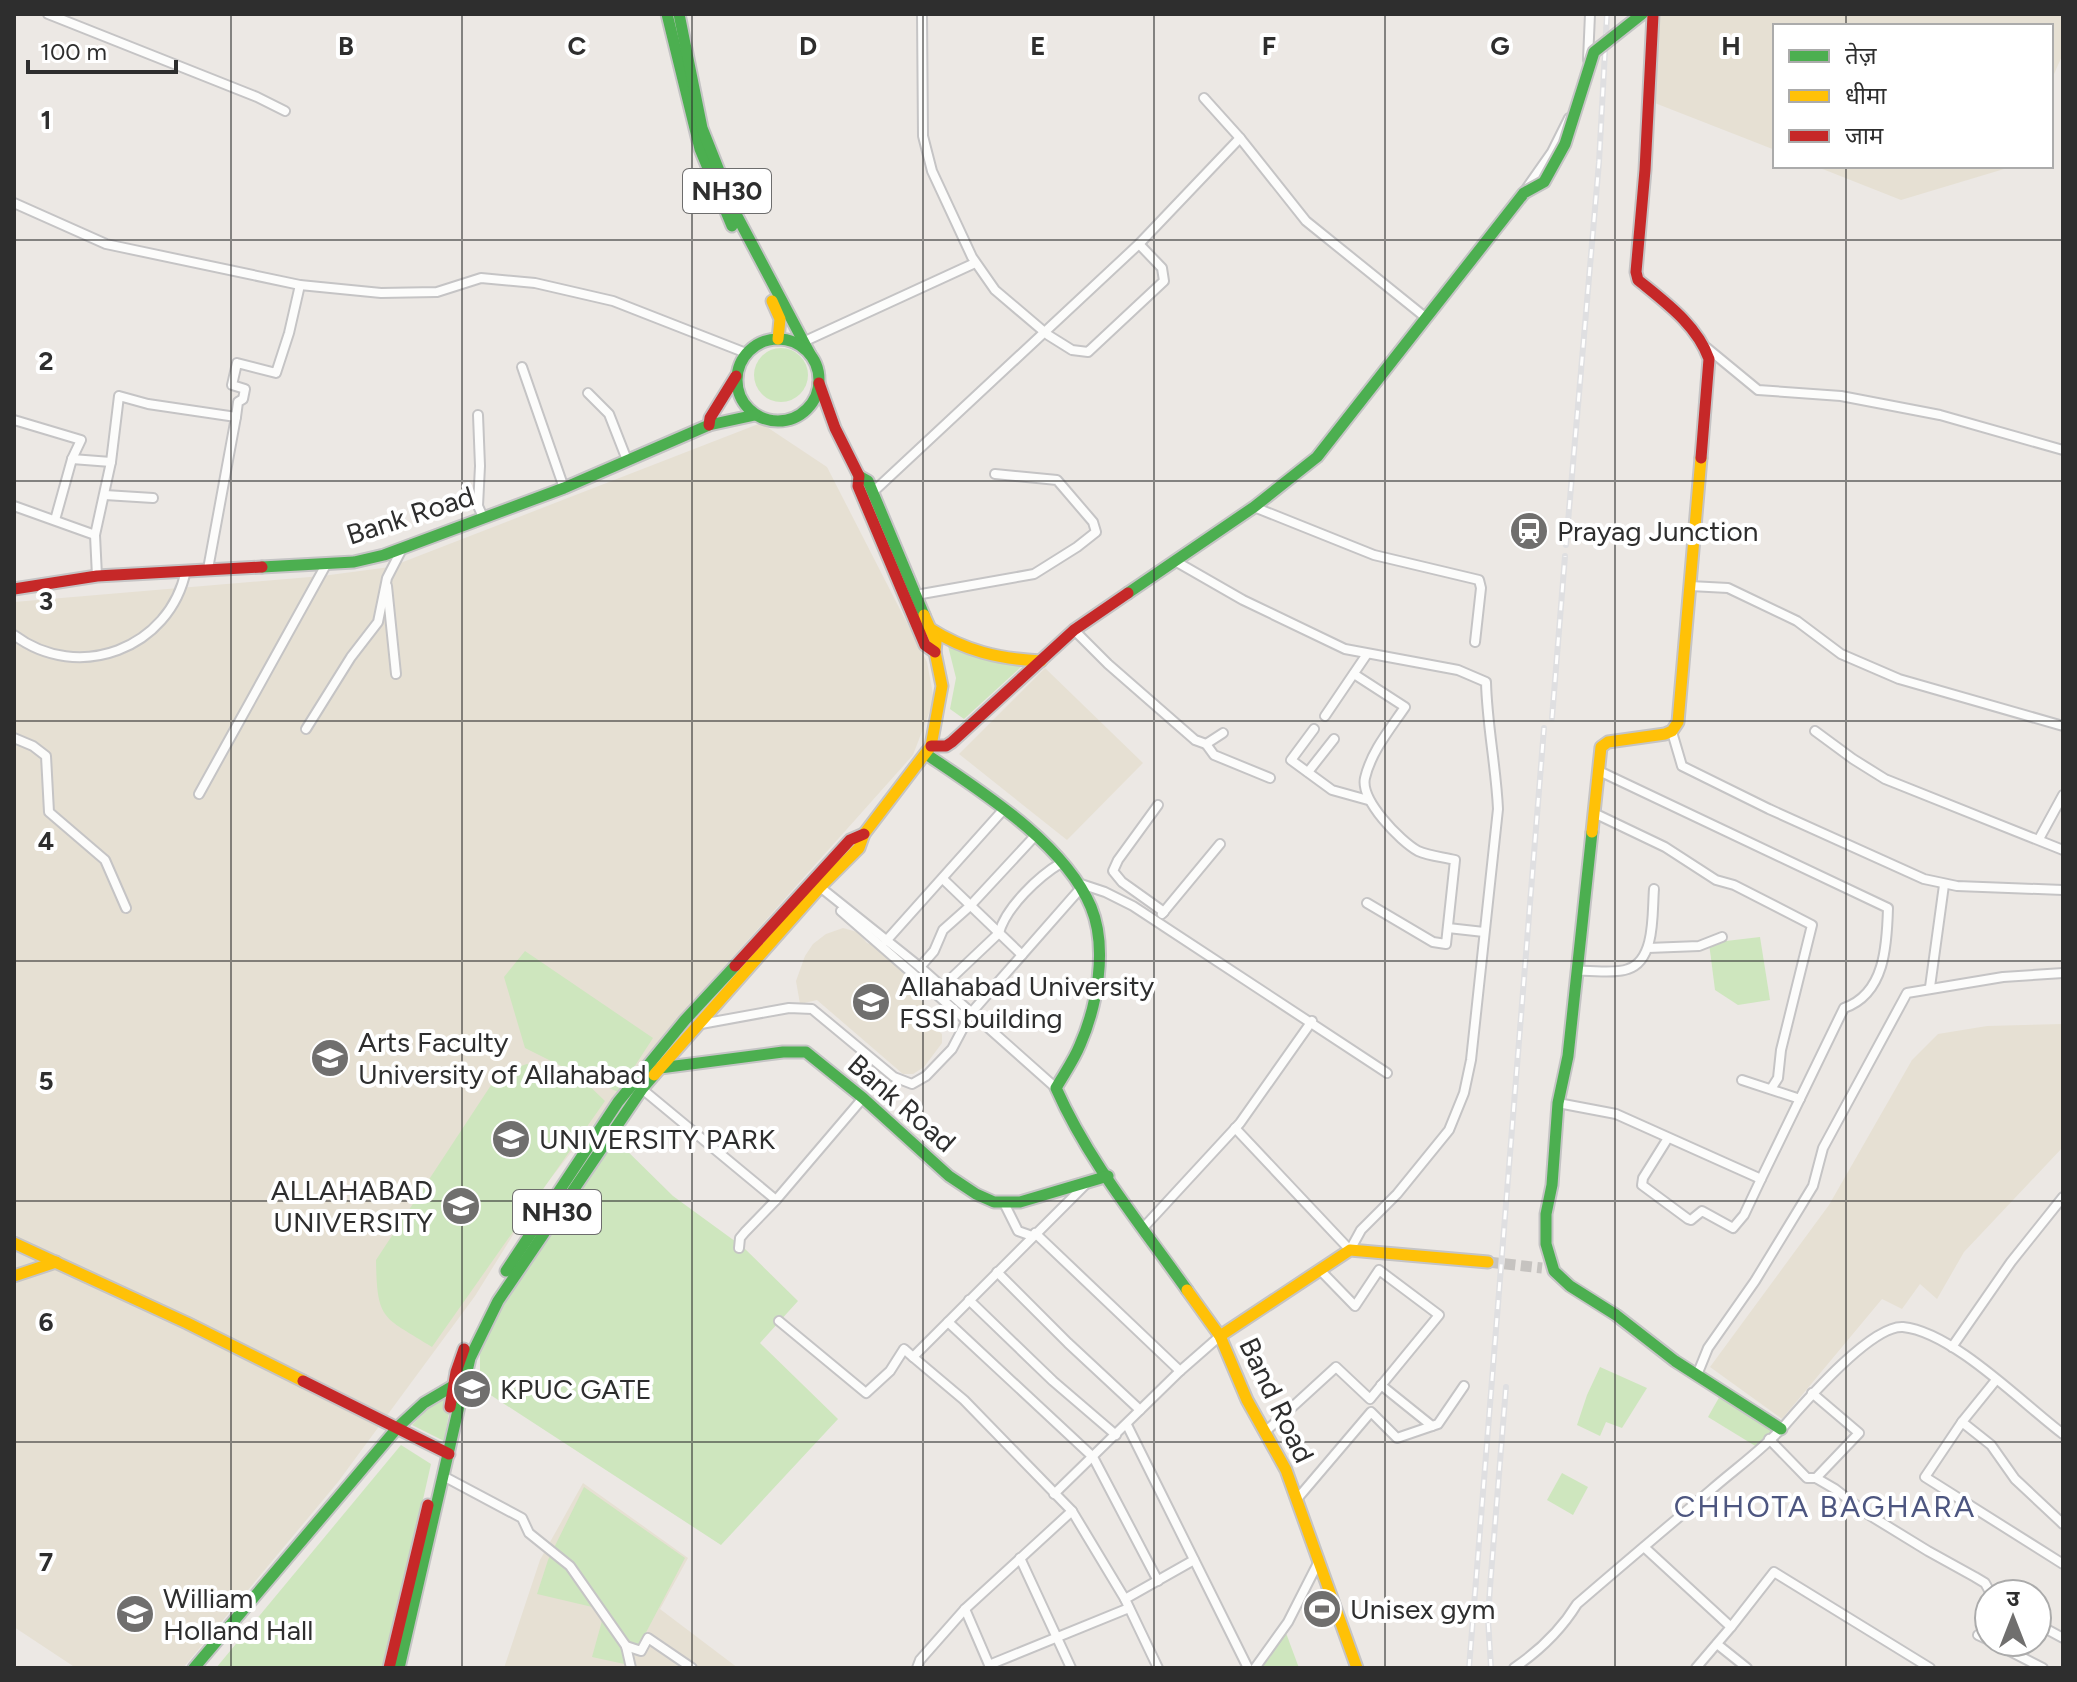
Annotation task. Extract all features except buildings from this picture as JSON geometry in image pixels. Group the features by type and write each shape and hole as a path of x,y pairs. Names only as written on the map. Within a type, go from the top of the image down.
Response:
{"main road":[{"name":"NH30","path":"667,14 683,92 700,151 725,211 777,311 780,319 778,339"},
{"name":"NH30","path":"679,14 702,128 737,216 815,363 835,428 859,476 858,486 925,645 935,652"},
{"path":"929,750 952,742 1074,630 1254,507 1317,457 1524,193 1544,182 1565,144 1594,52 1642,14"},
{"path":"1570,1286 1554,1271 1546,1244 1558,1103 1568,1056 1601,747 1608,742 1662,736 1672,732 1678,724 1707,398 1707,348 1681,318 1638,280 1636,272 1653,14"},
{"path":"709,425 710,418 736,376 739,363 755,345 778,339 796,343 810,354"},
{"path":"736,376 740,398 755,415 769,420 783,421 796,417 816,397 819,383"},
{"name":"Bank Road","path":"14,589 97,576 354,562 402,548 564,488 709,425 755,415"},
{"name":"NH30","path":"399,1668 445,1477 445,1452 470,1358 514,1276 642,1089 654,1066 698,1025 820,887 859,848 864,834 929,750 942,686 936,642 868,481 859,476"},
{"path":"929,628 968,651 1041,661"},
{"path":"929,750 1004,809 1061,863 1091,907 1098,941 1097,985 1083,1040 1056,1088"},
{"path":"389,1668 445,1452 453,1386 463,1351 483,1309 618,1102 654,1066 685,1020 850,840 864,834"},
{"name":"Bank Road","path":"654,1066 806,1052 863,1098 949,1176 976,1194 1004,1203"},
{"name":"Band Road","path":"1056,1088 1071,1122 1220,1336 1247,1400 1286,1470 1357,1668"},
{"path":"1004,1203 1108,1176"},
{"path":"14,1243 187,1323 445,1452"},
{"path":"1220,1336 1350,1250 1488,1262"},
{"path":"14,1276 56,1262"},
{"path":"1542,1268 1616,1315 1656,1348 1781,1429"},
{"path":"194,1668 270,1574 397,1429 430,1397 453,1386"}],"street":[{"path":"48,14 285,111"},
{"path":"922,14 923,136 932,171 975,263 995,290 1044,332 1072,350 1088,352 1164,281 1162,268 1139,244"},
{"path":"1524,193 1552,152 1574,106 1588,59 1590,14"},
{"path":"1204,98 1306,221 1425,317"},
{"path":"873,492 1139,244 1240,138"},
{"path":"14,203 106,244 300,285 381,293 437,292 481,278 535,283 613,301 746,353"},
{"path":"803,342 975,263"},
{"path":"208,569 238,402 243,399 245,389 232,385 237,363 276,373 300,285"},
{"path":"1707,348 1758,390 1841,396 1940,415 2063,450"},
{"path":"522,367 564,488"},
{"path":"588,393 609,414 627,460"},
{"path":"97,576 95,535 111,462 119,396 148,404 236,417"},
{"path":"478,415 478,506 483,517"},
{"path":"14,420 81,440 72,459 55,520"},
{"path":"72,459 111,462"},
{"path":"916,595 1034,574 1096,532 1093,522 1057,480 995,474"},
{"path":"105,495 153,498"},
{"path":"14,506 95,535"},
{"path":"1254,507 1374,555 1479,580 1481,588 1475,642"},
{"path":"306,729 351,657 378,622 387,578 402,548"},
{"path":"1175,561 1243,600 1345,649 1458,670 1486,682 1498,809 1471,1060 1464,1093 1449,1130 1397,1194 1361,1230 1350,1250 1235,1128"},
{"path":"199,794 327,563"},
{"path":"14,635 45,650 80,658 110,655 135,643 159,622 183,585 186,570"},
{"path":"387,578 396,674"},
{"path":"1690,586 1728,588 1797,621 1841,654 1899,679 2063,726"},
{"path":"1074,630 1171,721 1195,740 1206,744 1214,755 1270,778"},
{"path":"1325,716 1367,654"},
{"path":"1354,674 1405,707 1374,753 1364,781 1368,800 1407,843 1421,853 1455,860 1446,944 1433,942 1367,903"},
{"path":"1314,729 1291,760 1332,790 1368,800"},
{"path":"1815,731 1885,779 2063,850"},
{"path":"1672,732 1682,766 1924,879 1944,885 2063,890"},
{"path":"1206,744 1223,733"},
{"path":"14,738 46,756 49,812 105,860 126,908"},
{"path":"1308,772 1334,739"},
{"path":"1599,771 1888,908 1887,948 1868,995 1844,1008 1744,1215 1733,1228 1704,1211 1688,1219 1642,1185 1643,1178 1668,1138"},
{"path":"2039,839 2063,795"},
{"path":"1158,805 1113,871 1122,882 1164,912"},
{"path":"886,941 1004,809"},
{"path":"1596,814 1665,847 1716,880 1734,885 1812,925 1781,1050 1778,1078 1771,1089"},
{"path":"920,967 934,951 943,930 970,906 1034,837"},
{"path":"1155,920 1220,844"},
{"path":"942,987 999,933 1002,923 1028,889 1061,863"},
{"path":"943,879 1022,955"},
{"path":"1930,987 1944,885"},
{"path":"698,1025 789,1008 812,1009 894,1077 912,1084 926,1076 952,1049 969,1017 1078,886 1105,892 1155,920 1387,1073"},
{"path":"820,887 920,967 969,1017"},
{"path":"1578,971 1627,970 1639,963 1648,948 1654,889"},
{"path":"840,911 1056,1088"},
{"path":"1448,928 1484,932"},
{"path":"1648,948 1699,946 1722,937"},
{"path":"1697,1375 1708,1348 1755,1281 1813,1186 1823,1148 1907,993 2003,977 2063,973"},
{"path":"1144,1227 1235,1128 1312,1021"},
{"path":"1742,1080 1800,1099"},
{"path":"642,1089 776,1200"},
{"path":"739,1248 740,1238 863,1098"},
{"path":"1558,1103 1616,1114 1761,1179"},
{"path":"913,1357 1086,1184"},
{"path":"1952,1347 2011,1262 2063,1197"},
{"path":"1004,1203 1018,1231 1034,1234 1180,1371"},
{"path":"1265,1432 1336,1367 1370,1399 1439,1315 1379,1270 1355,1306 1320,1270"},
{"path":"997,1272 1140,1410"},
{"path":"969,1300 1053,1381 1116,1435"},
{"path":"779,1321 866,1393 890,1371 904,1349 964,1400 1006,1452 1072,1511 1127,1603 1158,1668"},
{"path":"948,1322 1093,1457 1158,1581"},
{"path":"1514,1668 1533,1655 1566,1621 1577,1604 1781,1429 1837,1369 1884,1331 1908,1328 1943,1340 2063,1434"},
{"path":"1054,1494 1220,1336"},
{"path":"1996,1380 1962,1422 1925,1477 2063,1564"},
{"path":"1381,1385 1432,1426"},
{"path":"1297,1499 1371,1412 1397,1438 1438,1424 1464,1386"},
{"path":"1812,1393 1859,1433 1816,1478"},
{"path":"1962,1422 1991,1445 2015,1479 2063,1524"},
{"path":"1127,1425 1248,1668"},
{"path":"1769,1439 1807,1478 1816,1478 1928,1551 1977,1578"},
{"path":"445,1477 522,1518 529,1533 570,1566 626,1646 631,1668"},
{"path":"917,1668 920,1660 965,1609 1072,1511"},
{"path":"1644,1547 1731,1627"},
{"path":"1020,1558 1071,1668"},
{"path":"965,1609 990,1667 1058,1638 1127,1603 1194,1560"},
{"path":"1255,1668 1288,1622 1318,1563"},
{"path":"1696,1668 1774,1572 1930,1668"},
{"path":"626,1646 641,1651 648,1638 692,1668"},
{"path":"1717,1644 1747,1668"},
{"path":"2024,1658 2043,1668"}],"shaded area":[{"path":"1658,14 2062,14 2062,56 2053,76 2053,24 1773,24 1773,149 1642,98 1649,28"},
{"path":"1820,168 2007,168 1901,200"},
{"name":"Arts Faculty University of Allahabad","path":"761,423 827,467 927,662 934,700 913,755 673,1024 539,1193 475,1296 338,1482 183,1668 76,1668 14,1627 14,602 322,576 390,567"},
{"path":"1045,668 1143,763 1067,840 959,754"},
{"name":"Allahabad University FSSI building","path":"843,928 857,932 867,943 879,947 898,967 918,981 913,993 925,1004 917,1013 942,1034 942,1043 924,1067 913,1074 903,1074 817,1000 800,1004 796,981 805,956 813,944 826,934"},
{"path":"2063,1024 2063,1147 1964,1252 1937,1299 1920,1284 1902,1309 1882,1299 1782,1419 1710,1367 1829,1205 1912,1060 1938,1034 1987,1026"},
{"path":"583,1483 688,1558 660,1609 738,1668 504,1668 540,1560"}],"green space":[{"path":"781,348 792,350 800,356 806,364 806,386 800,394 792,400 781,402 770,400 762,394 756,386 754,375 756,364 762,356 770,350"},
{"path":"946,638 974,648 1032,657 964,719 950,709 956,678"},
{"path":"1760,937 1770,1000 1738,1005 1715,990 1709,943"},
{"path":"525,951 653,1038 618,1092 576,1073 605,1101 432,1347 386,1315 378,1295 376,1260 499,1073 527,1064 573,1072 525,1048 504,977"},
{"path":"613,1137 673,1196 743,1247 798,1301 760,1343 838,1419 721,1545 486,1392 480,1374 480,1346 525,1260"},
{"path":"1600,1367 1647,1388 1622,1428 1606,1422 1600,1436 1577,1425"},
{"path":"455,1380 444,1441 412,1425"},
{"path":"1721,1394 1777,1429 1757,1447 1708,1417"},
{"path":"401,1445 431,1464 385,1668 216,1668"},
{"path":"1562,1473 1588,1487 1573,1515 1547,1500"},
{"path":"584,1487 685,1558 629,1665 592,1657 605,1610 537,1594 548,1560"},
{"path":"1286,1633 1299,1668 1261,1668"}],"tunnel":[{"path":"1488,1262 1542,1268"}],"railway":[{"path":"1566,545 1599,162 1607,14"},
{"path":"1552,718 1565,556"},
{"path":"1469,1668 1544,728"},
{"path":"1491,1668 1488,1619 1506,1387"}],"traffic: fast":[{"path":"667,14 700,149 732,226"},
{"path":"679,14 702,128 737,216 810,354"},
{"path":"1524,193 1544,182 1565,144 1594,52 1642,14"},
{"path":"1128,593 1254,507 1317,457 1524,193"},
{"path":"778,339 794,342 807,351 816,364 819,380 816,396 807,409 794,418 778,421 762,418 749,409 740,396 737,380 740,364 749,351 762,342 778,339"},
{"path":"262,567 354,562 384,555 564,488 709,425 755,415"},
{"path":"859,476 868,481 924,615"},
{"path":"926,754 996,802 1042,840 1062,861 1091,907 1099,940 1095,995 1080,1045 1056,1088 1099,1167 1187,1290"},
{"path":"1592,832 1568,1056 1558,1103 1552,1185 1546,1214 1546,1244 1554,1271 1570,1286 1616,1315 1675,1361 1781,1429"},
{"path":"506,1271 618,1102 685,1020 735,966"},
{"path":"660,1068 783,1052 806,1052 863,1098 949,1176 994,1202 1020,1202 1108,1176"},
{"path":"399,1668 470,1358 498,1301 654,1075"},
{"path":"194,1668 398,1427 424,1403 453,1386"}],"traffic: slow":[{"path":"772,301 780,319 778,339"},
{"path":"1592,832 1601,747 1608,742 1665,734 1672,731 1678,722 1701,458"},
{"path":"654,1075 820,887 859,848 864,834 931,746 942,686 936,642 924,615"},
{"path":"929,628 956,643 983,652 1041,661"},
{"path":"14,1243 303,1381"},
{"path":"1220,1336 1350,1250 1488,1262"},
{"path":"14,1276 56,1262"},
{"path":"1187,1290 1220,1336 1247,1400 1286,1470 1357,1668"}],"traffic: jam":[{"path":"1653,15 1636,272 1638,280 1697,335 1709,359 1701,458"},
{"path":"709,425 710,418 736,376"},
{"path":"819,383 835,428 859,476 858,486 925,645 935,652"},
{"path":"14,589 97,576 262,567"},
{"path":"931,746 946,746 952,742 1074,630 1128,593"},
{"path":"735,966 850,840 864,834"},
{"path":"450,1407 464,1349"},
{"path":"303,1381 449,1454"},
{"path":"389,1668 428,1505"}],"place":[{"name":"Prayag Junction","path":"1529,531"},
{"name":"Allahabad University FSSI building","path":"871,1002"},
{"name":"Arts Faculty University of Allahabad","path":"330,1058"},
{"name":"UNIVERSITY PARK","path":"511,1139"},
{"name":"ALLAHABAD UNIVERSITY","path":"461,1206"},
{"name":"KPUC GATE","path":"472,1389"},
{"name":"Unisex gym","path":"1322,1609"},
{"name":"William Holland Hall","path":"135,1614"}],"district":[{"name":"CHHOTA BAGHARA","path":"1825,1506"}]}
